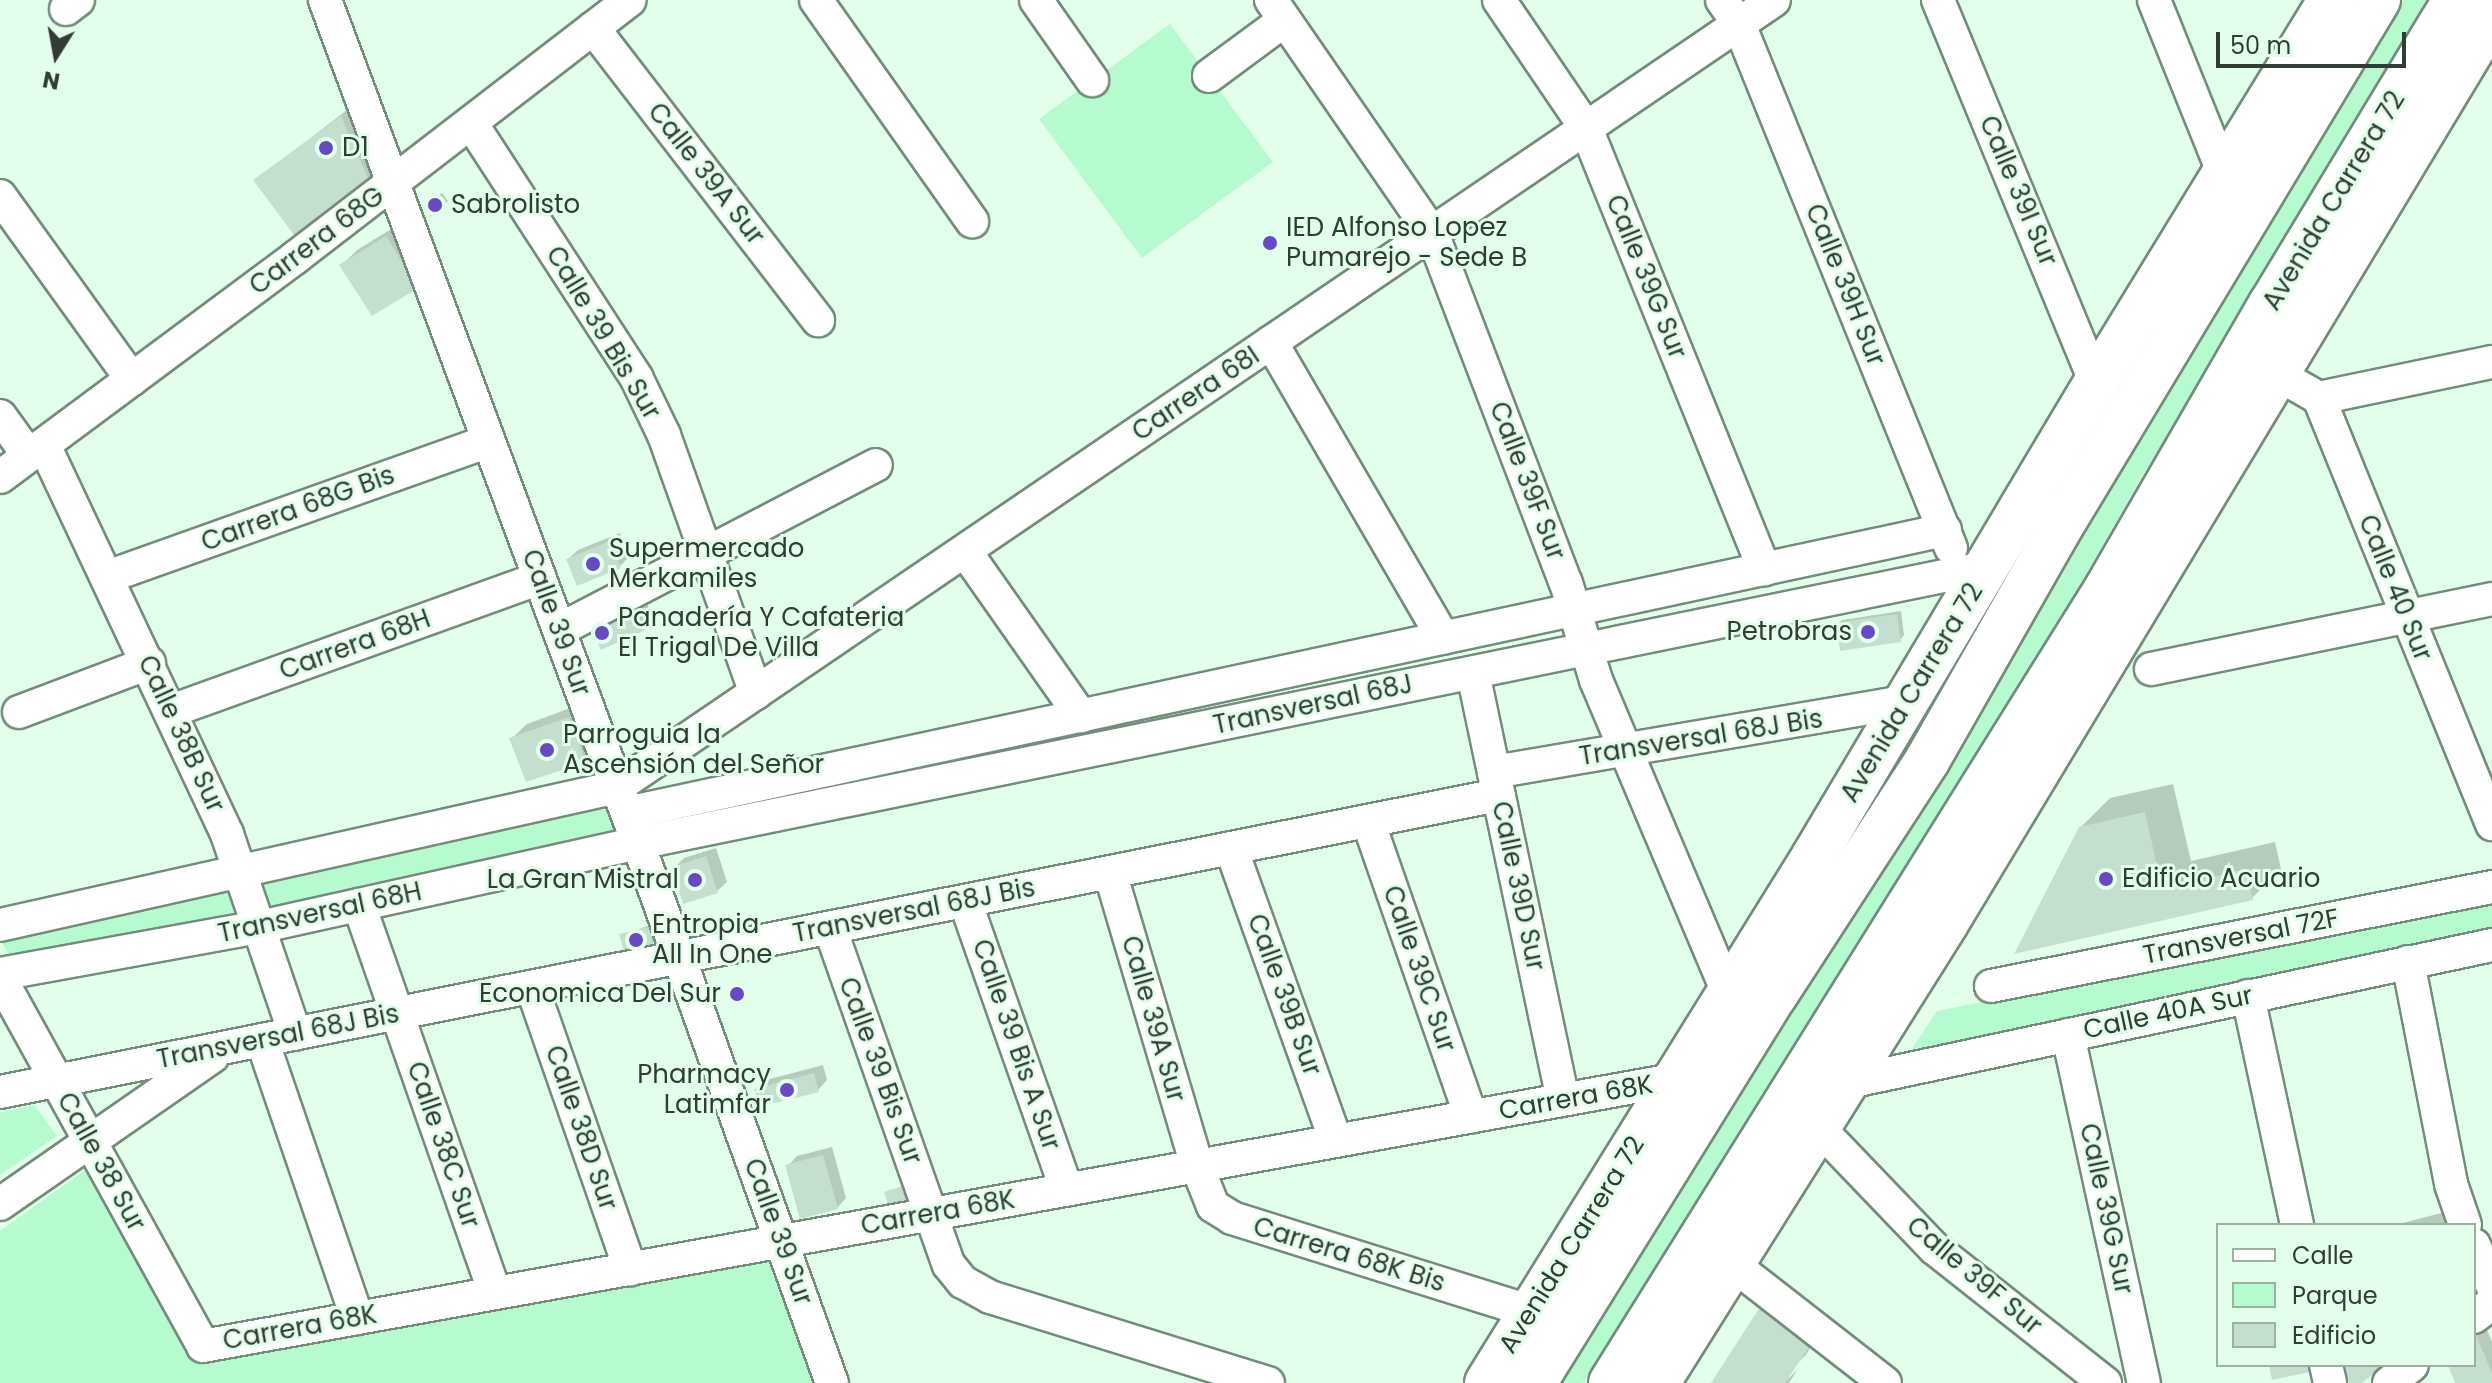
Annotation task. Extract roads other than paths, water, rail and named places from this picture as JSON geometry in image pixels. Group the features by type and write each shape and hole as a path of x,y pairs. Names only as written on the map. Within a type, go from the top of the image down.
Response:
{"highway":[{"name":"Avenida Carrera 72","path":"1487,1383 1908,701 1974,570 2096,383 2331,0"},
{"name":"Avenida Carrera 72","path":"1534,1383 1949,724 2058,531 2360,20 2378,0"},
{"name":"Avenida Carrera 72","path":"1611,1383 2099,601 2270,306 2455,0"},
{"name":"Avenida Carrera 72","path":"1661,1381 1731,1263 1995,843 2492,16"},
{"path":"1762,934 1852,879"},
{"path":"1661,1381 1677,1274"}],"street":[{"name":"Calle 39 Sur","path":"325,0 391,185 680,957 832,1383"},
{"name":"Carrera 68G","path":"0,477 391,185 630,0"},
{"path":"816,0 972,221"},
{"path":"1036,0 1092,80"},
{"name":"Calle 39G Sur","path":"1499,0 1586,128 1764,569"},
{"name":"Carrera 68I","path":"622,800 756,693 1586,128 1730,12 1774,0"},
{"name":"Calle 39I Sur","path":"1938,0 2096,383"},
{"path":"2164,6 2224,174"},
{"path":"1209,76 1278,10"},
{"name":"Calle 39F Sur","path":"1278,10 1432,233 1625,750 1728,992"},
{"name":"Calle 39H Sur","path":"1730,12 1945,530 1974,570"},
{"name":"Calle 39A Sur","path":"593,28 818,320"},
{"name":"Calle 39 Bis Sur","path":"471,123 637,379 664,435 756,693"},
{"path":"0,196 132,380"},
{"path":"1271,342 1443,638"},
{"path":"2275,373 2319,398 2492,362"},
{"name":"Calle 40 Sur","path":"2319,398 2492,824"},
{"name":"Calle 38B Sur","path":"0,416 36,450 107,577 149,663 240,871 295,1034"},
{"name":"Carrera 68G Bis","path":"107,577 488,441"},
{"path":"559,630 876,465"},
{"name":"Transversal 68J","path":"622,800 1081,716 1945,530"},
{"path":"965,551 1081,716"},
{"name":"Transversal 68J","path":"638,843 1974,570"},
{"name":"Carrera 68H","path":"171,711 540,578"},
{"path":"2151,669 2492,599"},
{"path":"19,712 149,663"},
{"name":"Calle 39D Sur","path":"1473,673 1563,1100"},
{"name":"Transversal 68J Bis","path":"0,1092 1368,821 1625,750 1908,701"},
{"path":"0,925 240,871 622,800"},
{"name":"Calle 39C Sur","path":"1368,821 1471,1117"},
{"name":"Transversal 68H","path":"0,976 259,927 638,843"},
{"name":"Calle 39B Sur","path":"1231,848 1336,1141"},
{"name":"Calle 39A Sur","path":"1110,872 1197,1166"},
{"name":"Transversal 72F","path":"1991,986 2492,887"},
{"name":"Calle 39 Bis A Sur","path":"965,901 1067,1190"},
{"name":"Calle 38C Sur","path":"359,905 495,1293"},
{"name":"Calle 39 Bis Sur","path":"830,928 949,1265 975,1290 1268,1383"},
{"name":"Calle 40A Sur","path":"1844,1083 2492,945"},
{"path":"2408,962 2451,1184 2464,1223"},
{"name":"Calle 38 Sur","path":"0,976 203,1346"},
{"name":"Calle 38D Sur","path":"532,987 630,1269"},
{"path":"2248,996 2297,1223"},
{"name":"Calle 39G Sur","path":"2068,1035 2144,1383"},
{"path":"262,1040 357,1318"},
{"path":"0,1204 226,1047"},
{"name":"Carrera 68K","path":"203,1346 1673,1080"},
{"name":"Calle 39F Sur","path":"1817,1126 1934,1248 2105,1383"},
{"name":"Carrera 68K Bis","path":"1197,1166 1213,1206 1232,1218 1529,1311"},
{"path":"2476,1255 2487,1309"},
{"path":"1731,1263 1885,1383"},
{"path":"2389,1383 2409,1367"}],"place":[{"name":"D1","path":"326,148"},
{"name":"Sabrolisto","path":"435,205"},
{"name":"IED Alfonso Lopez Pumarejo - Sede B","path":"1270,243"},
{"name":"Supermercado Merkamiles","path":"593,564"},
{"name":"Petrobras","path":"1868,632"},
{"name":"Panadería Y Cafateria El Trigal De Villa","path":"602,633"},
{"name":"Parroguia la Ascensión del Señor","path":"547,750"},
{"name":"Edificio Acuario","path":"2106,879"},
{"name":"La Gran Mistral","path":"695,880"},
{"name":"Entropia All In One","path":"636,940"},
{"name":"Economica Del Sur","path":"737,994"},
{"name":"Pharmacy Latimfar","path":"787,1090"}]}
